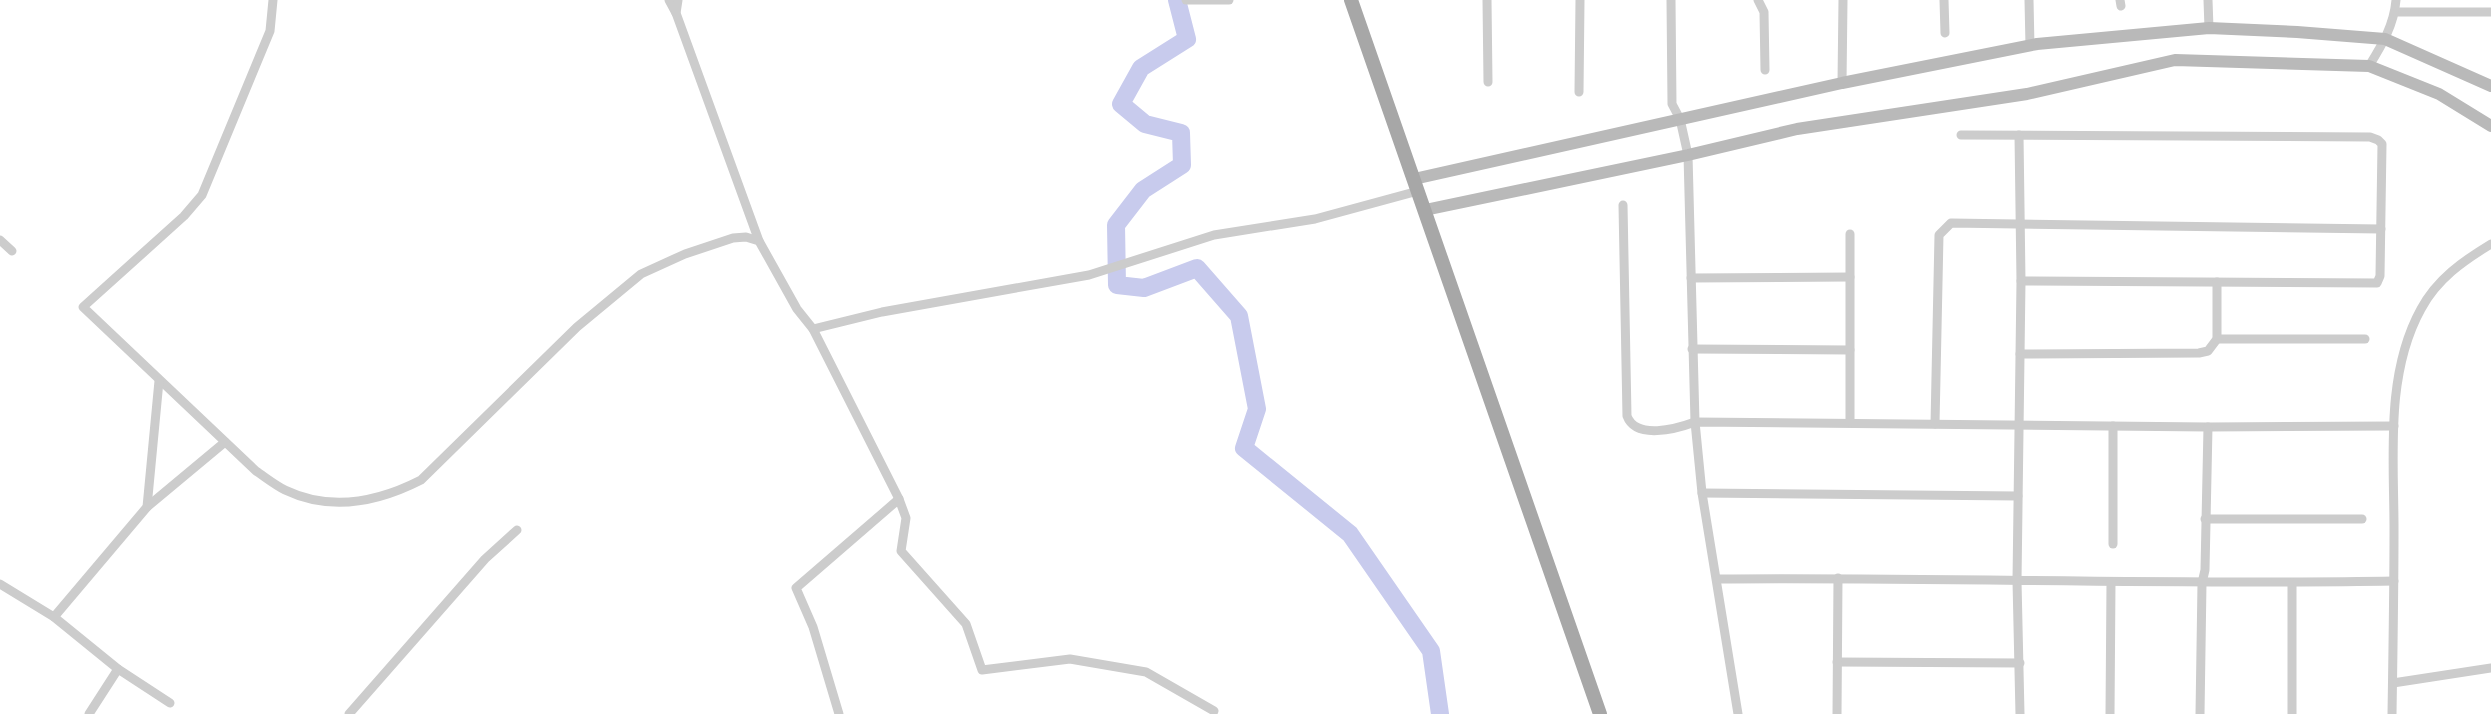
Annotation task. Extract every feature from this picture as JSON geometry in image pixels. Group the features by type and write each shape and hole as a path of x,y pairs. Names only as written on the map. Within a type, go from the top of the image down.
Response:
{"main road":[{"path":"1351,0 1600,714"}],"street":[{"path":"273,0 270,31 202,195 184,216 83,307 256,471 285,490 317,500 348,504 369,501 396,492 421,480 578,327 641,274 714,244 746,236 759,241"},
{"path":"669,0 676,13 759,241 797,309 813,329 899,499 906,518 901,551 966,624 982,670 1070,659 1146,672 1214,711"},
{"path":"676,13 678,0"},
{"path":"1187,0 1229,0"},
{"path":"1488,0 1488,82"},
{"path":"1579,92 1580,0"},
{"path":"1671,0 1672,104 1680,119 1688,155 1695,422 1702,493 1738,714"},
{"path":"1758,0 1764,12 1765,70"},
{"path":"1842,83 1843,0"},
{"path":"1944,0 1944,33"},
{"path":"2029,0 2030,46"},
{"path":"2208,0 2209,28"},
{"path":"2369,66 2386,39 2395,12 2396,0"},
{"path":"2395,12 2491,12"},
{"path":"813,329 882,312 1090,275 1214,235 1315,219 1416,185 1680,119 1842,83 2030,46 2209,28 2297,32 2386,39 2491,86"},
{"path":"1425,210 1688,155 1797,129 2027,94 2175,60 2369,66 2439,94 2491,126"},
{"path":"1961,136 2370,137 2378,140 2382,144 2380,276 2377,283 2021,281"},
{"path":"2019,136 2021,281 2017,581 2020,714"},
{"path":"1623,205 1627,416 1630,424 1636,428 1646,430 1678,428 1695,422 1850,422 2020,426 2394,426"},
{"path":"1935,424 1939,234 1951,223 2381,229"},
{"path":"1850,234 1850,422"},
{"path":"0,240 12,251"},
{"path":"2392,714 2394,426 2401,364 2410,332 2421,308 2435,287 2462,262 2491,244"},
{"path":"1691,278 1850,277"},
{"path":"2020,354 2199,353 2208,351 2217,339 2217,282"},
{"path":"2217,339 2365,339"},
{"path":"1692,349 1850,350"},
{"path":"147,507 159,380"},
{"path":"2113,426 2113,544"},
{"path":"2200,714 2202,583 2205,570 2204,519 2208,427"},
{"path":"54,617 147,507 225,442"},
{"path":"1702,493 2018,496"},
{"path":"839,714 813,627 796,588 899,499"},
{"path":"2204,519 2362,519"},
{"path":"349,714 485,559 518,530"},
{"path":"1717,579 1838,578 2202,583 2394,581"},
{"path":"1837,714 1836,662 1838,578"},
{"path":"2110,714 2111,582"},
{"path":"2292,583 2292,714"},
{"path":"0,584 54,617 118,669 170,703"},
{"path":"1836,662 2020,663"},
{"path":"2393,683 2491,668"},
{"path":"89,714 118,669"}],"waterway":[{"path":"1177,0 1187,39 1141,68 1121,104 1145,124 1181,133 1182,165 1143,190 1116,225 1117,285 1144,288 1197,268 1239,316 1257,409 1244,448 1350,534 1431,651 1440,714"}]}
